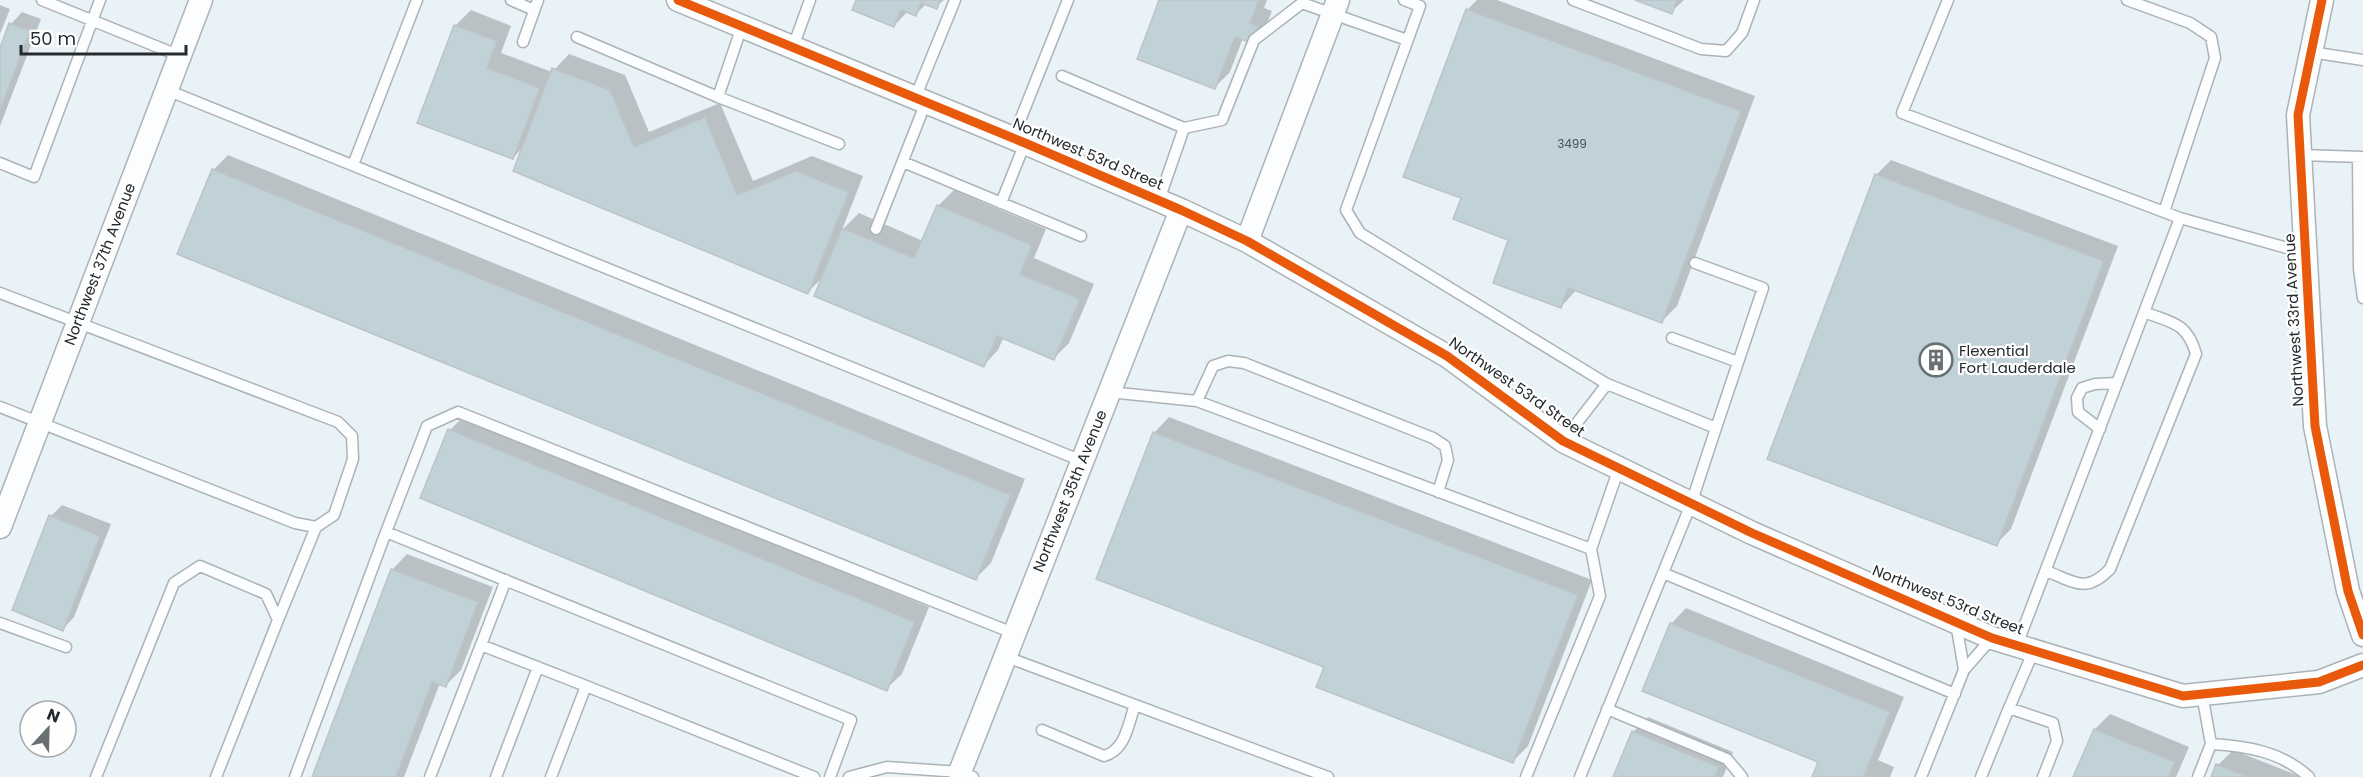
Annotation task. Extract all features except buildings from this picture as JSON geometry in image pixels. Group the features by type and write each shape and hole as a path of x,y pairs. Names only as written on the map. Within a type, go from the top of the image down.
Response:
{"street":[{"name":"Northwest 37th Avenue","path":"0,527 201,0"},
{"name":"Northwest 53rd Street","path":"678,0 1159,200 1246,241 1447,356 1563,441 1752,533 1992,638 2183,696 2319,682 2363,665"},
{"name":"Northwest 33rd Avenue","path":"2322,0 2298,115 2315,426 2348,591 2363,635"},
{"path":"1246,241 1335,7"},
{"name":"Northwest 35th Avenue","path":"967,774 1004,656 1181,210"}],"lane":[{"path":"42,0 180,56"},
{"path":"0,163 34,177 100,0"},
{"path":"352,165 417,0"},
{"path":"511,0 536,5 523,42"},
{"path":"793,47 810,0"},
{"path":"876,229 903,162 921,100 955,0"},
{"path":"1001,203 1019,141 1068,0"},
{"path":"1404,0 1420,6 1346,210 1360,233 1607,384 1716,428"},
{"path":"1573,0 1701,49 1726,51 1742,33 1754,0"},
{"path":"1948,0 1902,113 2180,218 2305,253"},
{"path":"2127,0 2190,24 2211,37 2215,58 2164,212"},
{"path":"1062,76 1184,128 1222,120 1254,40 1302,3 1335,7 1407,40"},
{"path":"718,97 742,26"},
{"path":"577,37 718,97 839,144"},
{"path":"2311,52 2363,60"},
{"path":"167,90 1082,461"},
{"path":"1159,200 1184,128"},
{"path":"2300,155 2360,157 2358,269 2363,298"},
{"path":"903,162 1081,236"},
{"path":"1981,777 2009,708 2046,571 2180,218"},
{"path":"1580,777 1691,504 1763,288 1695,263"},
{"path":"0,293 79,321 338,422 352,436 353,459 334,515 316,527 216,777"},
{"path":"2046,571 2083,585 2098,581 2110,568 2196,354 2192,339 2181,326 2144,312"},
{"path":"1672,338 1738,362"},
{"path":"1197,401 1213,366 1227,361 1244,363 1433,438 1445,446 1448,460 1438,492"},
{"path":"2100,429 2078,412 2077,398 2082,388 2095,384 2117,383"},
{"path":"1563,441 1607,384"},
{"path":"1109,392 1197,401 1591,549"},
{"path":"0,407 295,523 316,527"},
{"path":"295,777 427,426 458,412 1013,633"},
{"path":"1526,777 1600,596 1591,549 1619,468"},
{"path":"386,532 851,720 830,777"},
{"path":"96,777 174,583 200,566 266,594 278,620"},
{"path":"1663,573 1955,694"},
{"path":"430,777 506,580"},
{"path":"1955,621 1964,670"},
{"path":"0,623 66,647"},
{"path":"1921,777 1964,670 1992,638"},
{"path":"481,645 814,777"},
{"path":"1004,656 1328,777"},
{"path":"496,777 538,667"},
{"path":"550,777 586,686"},
{"path":"2199,777 2211,744 2202,694"},
{"path":"1042,729 1104,756 1112,754 1120,748 1135,705"},
{"path":"2009,708 2053,723 2057,741 2043,777"},
{"path":"1607,709 1727,759 1742,777"},
{"path":"2211,744 2244,746 2294,764 2309,777"},
{"path":"849,777 887,767 967,774"}],"cycle path":[{"path":"678,0 1025,143 1247,241 1447,356 1563,441 1752,533 1992,638 2183,696 2319,682 2363,665"},
{"path":"2322,0 2298,115 2315,426 2348,591 2363,635"}],"place":[{"name":"Flexential Fort Lauderdale","path":"1936,360"}]}
